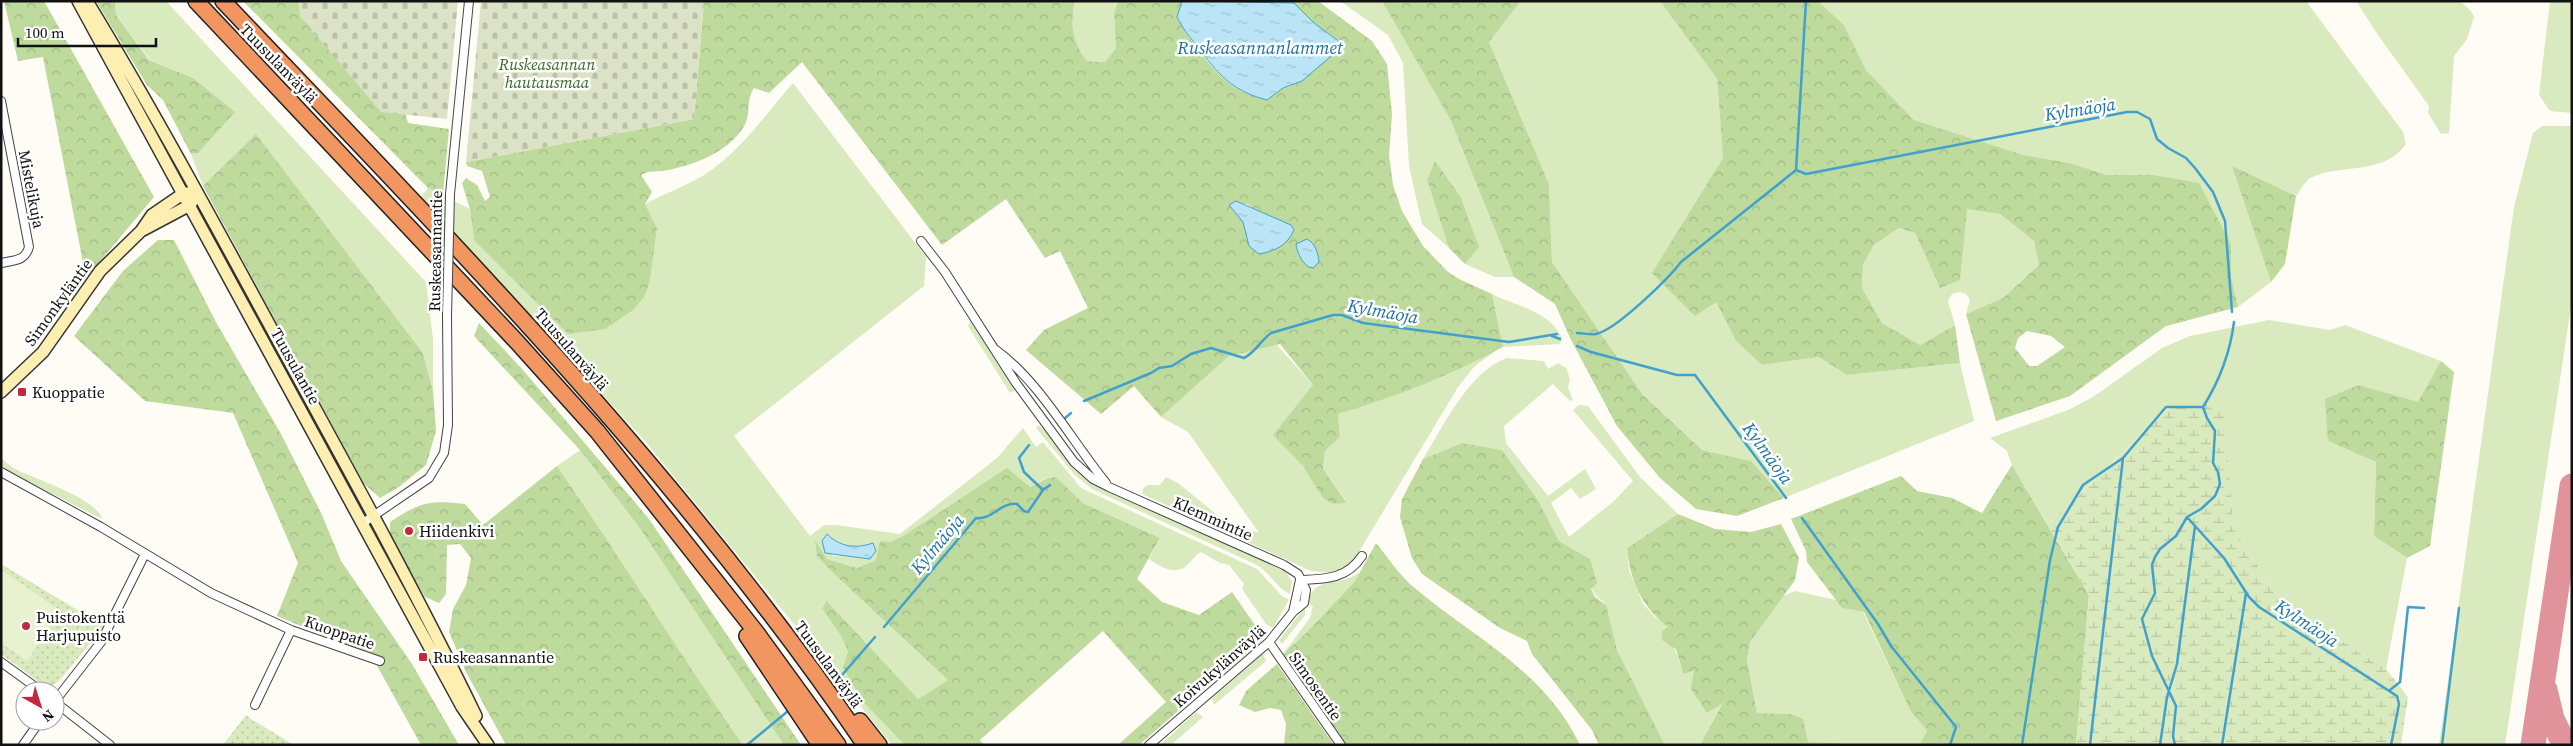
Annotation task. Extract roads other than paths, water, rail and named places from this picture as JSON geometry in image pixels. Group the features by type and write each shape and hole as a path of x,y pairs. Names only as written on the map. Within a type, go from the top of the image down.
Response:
{"highway":[{"name":"Tuusulanväylä","path":"196,1 517,342 597,431 756,632 838,745"},
{"name":"Tuusulanväylä","path":"223,1 532,330 707,534 792,641 865,745"},
{"path":"691,548 820,745"},
{"path":"792,641 879,745"}],"main road":[{"name":"Tuusulantie","path":"78,1 462,706 489,745"},
{"name":"Tuusulantie","path":"87,1 136,81 374,516 489,745"},
{"path":"184,193 198,193"},
{"name":"Simonkyläntie","path":"1,392 43,352 100,271 141,231 152,215 184,193"},
{"name":"Simonkyläntie","path":"141,231 190,205 198,193"}],"street":[{"name":"Ruskeasannantie","path":"363,523 429,478 444,453 448,425 447,316 450,194 469,1"},
{"name":"Mistelikuja","path":"1,101 29,247 27,255 22,259 1,263"},
{"name":"Klemmintie","path":"921,241 995,348 1016,383 1074,462 1093,479 1284,564 1298,574 1300,580"},
{"name":"Klemmintie","path":"995,348 1012,361 1029,381 1108,487"},
{"name":"Kuoppatie","path":"1,472 101,527 211,593 291,630 380,661"},
{"path":"65,688 101,642 146,554"},
{"path":"1300,580 1341,576 1350,571 1362,556"},
{"name":"Koivukylänväylä","path":"1149,745 1269,642 1293,612 1304,603 1306,590 1300,580"},
{"path":"255,705 291,630"},
{"name":"Simosentie","path":"1269,642 1340,745"},
{"path":"1,662 27,681"},
{"path":"65,709 110,745"},
{"path":"23,745 33,731"},
{"name":"Koivukylänväylä","path":"1153,745 1158,736"}],"water":[{"name":"Ruskeasannanlammet","path":"1182,1 1294,3 1314,23 1344,45 1302,81 1283,88 1267,100 1244,92 1227,80 1212,65 1186,32 1177,17"},
{"path":"1236,201 1291,225 1294,230 1291,236 1280,247 1259,254 1249,246 1243,222 1229,205"},
{"path":"1307,239 1314,246 1318,255 1319,262 1313,268 1307,266 1299,256 1296,244"},
{"path":"827,534 837,542 848,546 873,543 876,551 870,559 825,553 822,541"}],"waterway":[{"name":"Kylmäoja","path":"1577,333 1596,334 1616,323 1654,291 1681,262 1796,170 1806,1"},
{"name":"Kylmäoja","path":"1796,170 1806,174 2127,112 2137,112 2150,119 2157,139 2186,158 2213,192 2225,221 2232,312"},
{"name":"Kylmäoja","path":"1084,401 1159,368 1172,366 1191,354 1211,348 1244,358 1271,333 1333,315 1342,315 1363,323 1509,342 1557,334"},
{"name":"Kylmäoja","path":"2175,745 2173,736 2176,706 2152,656 2142,619 2155,593 2152,565 2155,557 2160,549 2176,536 2187,517 2201,509 2215,496 2220,484 2218,472 2213,463 2215,431 2203,407 2223,366 2230,345 2234,322"},
{"name":"Kylmäoja","path":"1552,336 1560,339"},
{"name":"Kylmäoja","path":"1577,346 1591,352 1677,375 1695,375 1786,498"},
{"path":"2090,745 2123,458 2166,407 2203,407"},
{"name":"Kylmäoja","path":"1064,419 1071,413"},
{"name":"Kylmäoja","path":"884,627 976,518 982,518 1011,504 1017,504 1024,511 1028,512 1043,490 1024,472 1019,458 1029,445"},
{"path":"2022,745 2050,560 2058,527 2083,485 2123,458"},
{"path":"1043,490 1050,485"},
{"name":"Kylmäoja","path":"2187,517 2224,558 2249,597 2259,607 2397,696 2399,704 2391,745"},
{"path":"1802,518 1878,624 1891,646 1956,727 1950,745"},
{"path":"2160,745 2167,697 2177,664 2195,526"},
{"path":"2222,745 2246,593"},
{"path":"2390,690 2400,682 2408,607 2424,608"},
{"path":"2442,745 2459,608"},
{"name":"Kylmäoja","path":"842,675 875,637"},
{"name":"Kylmäoja","path":"747,745 788,711"}],"place":[{"name":"Kuoppatie","path":"22,392"},
{"name":"Hiidenkivi","path":"409,531"},
{"name":"Puistokenttä Harjupuisto","path":"26,626"},
{"name":"Ruskeasannantie","path":"423,657"}],"park label":[{"name":"Ruskeasannan hautausmaa","path":"547,73"}]}
